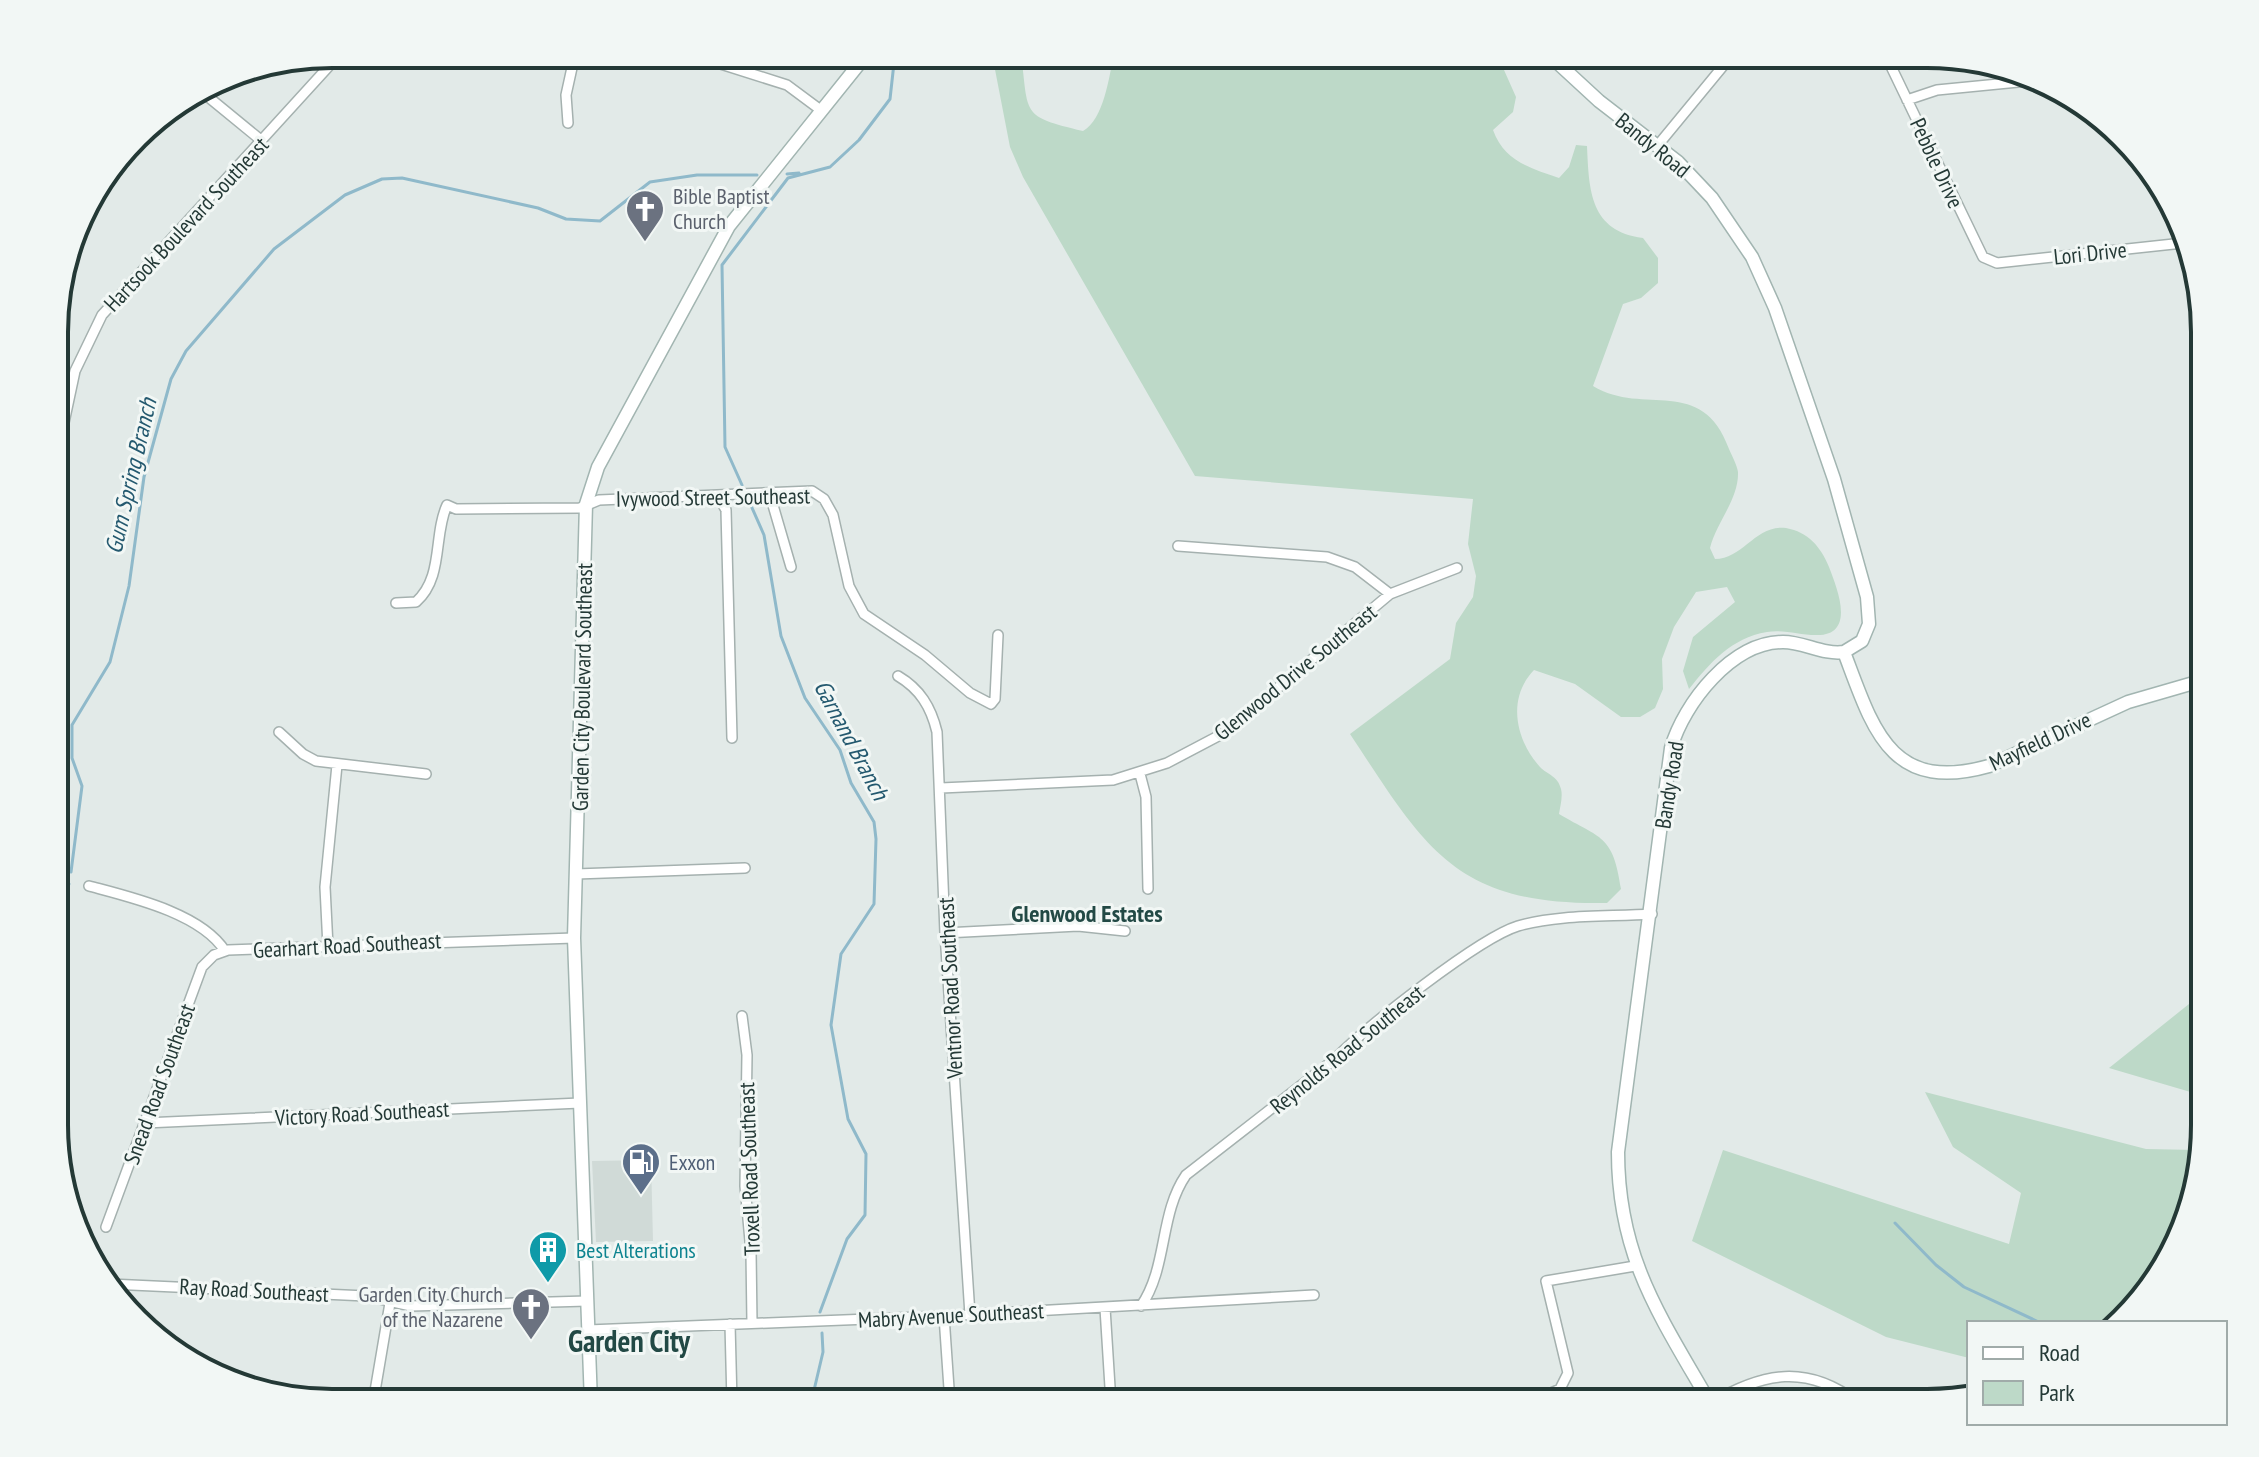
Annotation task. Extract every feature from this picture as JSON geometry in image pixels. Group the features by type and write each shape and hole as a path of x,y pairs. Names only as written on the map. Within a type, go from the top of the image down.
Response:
{"street":[{"name":"Bandy Road","path":"1563,68 1697,180 1752,257 1775,308 1823,444 1867,597 1866,634 1855,647 1844,652 1792,642 1764,645 1716,677 1686,713 1675,735 1667,772 1652,914 1618,1152 1618,1183 1635,1266 1702,1388"},
{"path":"1658,145 1721,68"},
{"name":"Pebble Drive","path":"1892,68 1977,251 1997,263"},
{"name":"Hartsook Boulevard Southeast","path":"68,404 75,371 96,324 327,69"},
{"path":"568,123 566,95 572,69"},
{"path":"736,69 787,85 822,111"},
{"name":"Garden City Boulevard Southeast","path":"590,1389 574,938 586,504 598,467 716,247 751,196 855,69"},
{"path":"1907,100 1937,90 2013,83"},
{"path":"209,98 262,141"},
{"name":"Lori Drive","path":"1997,263 2176,244"},
{"name":"Ivywood Street Southeast","path":"396,603 416,602 430,583 437,558 439,523 447,505 456,509 580,508 599,500 812,491 824,499 838,531 849,586 864,614 925,655 970,693 991,704 995,699 998,635"},
{"path":"770,495 791,567"},
{"path":"718,496 726,510 732,738"},
{"path":"1178,546 1327,557 1363,571 1390,594"},
{"name":"Glenwood Drive Southeast","path":"941,788 1066,784 1140,774 1194,751 1224,733 1390,594 1457,568"},
{"name":"Mayfield Drive","path":"1844,652 1879,736 1889,750 1909,764 1936,772 1972,771 1989,766 2128,702 2190,684"},
{"name":"Ventnor Road Southeast","path":"898,676 916,689 933,718 941,788 945,933 970,1315"},
{"path":"279,732 303,754 337,765 426,774"},
{"path":"328,947 325,887 337,765"},
{"path":"1140,774 1146,797 1148,889"},
{"path":"576,874 745,868"},
{"name":"Gearhart Road Southeast","path":"89,886 167,911 213,936 225,951 574,938"},
{"name":"Reynolds Road Southeast","path":"1141,1306 1155,1281 1173,1198 1186,1175 1335,1059 1363,1033 1442,973 1515,927 1652,914"},
{"path":"945,933 1078,926 1125,931"},
{"name":"Snead Road Southeast","path":"106,1227 202,967 225,951"},
{"name":"Troxell Road Southeast","path":"742,1016 747,1055 745,1186 751,1252 752,1323"},
{"name":"Victory Road Southeast","path":"145,1123 580,1103"},
{"path":"1560,1388 1568,1373 1546,1281 1635,1266"},
{"name":"Ray Road Southeast","path":"122,1285 352,1295 411,1306 587,1301"},
{"name":"Mabry Avenue Southeast","path":"588,1330 970,1315 1314,1295"},
{"path":"375,1389 390,1303"},
{"path":"1105,1308 1110,1389"},
{"path":"944,1316 949,1389"},
{"path":"730,1324 732,1389"},
{"path":"1742,1388 1781,1376 1816,1378 1833,1388"}],"shaded area":[{"path":"651,1160 653,1241 596,1242 592,1161"}],"green space":[{"path":"1503,68 1516,97 1513,112 1493,130 1511,156 1559,178 1569,167 1576,145 1587,146 1592,193 1603,218 1625,234 1643,238 1658,258 1658,283 1641,298 1623,304 1593,386 1612,395 1688,404 1704,412 1717,426 1738,472 1735,492 1710,548 1715,559 1734,554 1766,531 1775,528 1794,530 1807,537 1822,553 1841,609 1836,628 1829,633 1816,635 1773,631 1743,640 1713,661 1689,689 1683,671 1693,637 1735,602 1727,587 1696,592 1674,627 1662,659 1663,689 1655,708 1640,717 1621,717 1575,684 1534,670 1525,681 1517,706 1520,731 1531,756 1560,785 1559,814 1603,840 1614,858 1621,889 1607,903 1555,901 1513,894 1479,881 1450,863 1401,809 1350,734 1450,659 1456,623 1473,597 1476,576 1468,544 1473,499 1195,476 1023,177 1010,147 995,69 1023,69 1031,110 1048,121 1083,131 1101,107 1111,69"},
{"path":"2190,1003 2190,1092 2109,1068"},
{"path":"1925,1092 2146,1149 2189,1150 2177,1210 2164,1242 2136,1286 2114,1312 2103,1321 1967,1321 1967,1357 1886,1337 1692,1241 1723,1150 2009,1244 2021,1193 1953,1147"}],"waterway":[{"name":"Garnand Branch","path":"742,485 725,447 722,265 788,178 830,167 859,140 890,99 893,69"},
{"name":"Gum Spring Branch","path":"787,174 799,173"},
{"name":"Gum Spring Branch","path":"71,872 82,786 72,758 72,725 110,662 129,586 144,477 171,379 186,351 274,249 345,195 382,179 402,178 538,208 566,219 600,221 650,182 697,175 757,175"},
{"name":"Garnand Branch","path":"749,501 764,535 781,636 805,698 840,750 851,783 874,822 876,839 874,904 841,954 831,1025 848,1119 866,1154 865,1215 847,1239 820,1312"},
{"path":"1895,1223 1936,1265 1964,1287 2037,1321"},
{"name":"Garnand Branch","path":"814,1389 823,1352 822,1333"}],"place":[{"name":"Bible Baptist Church","path":"645,243"},
{"name":"Exxon","path":"641,1196"},
{"name":"Best Alterations","path":"548,1284"},
{"name":"Garden City Church of the Nazarene","path":"531,1341"}],"district":[{"name":"Glenwood Estates","path":"1087,914"},
{"name":"Garden City","path":"629,1342"}]}
